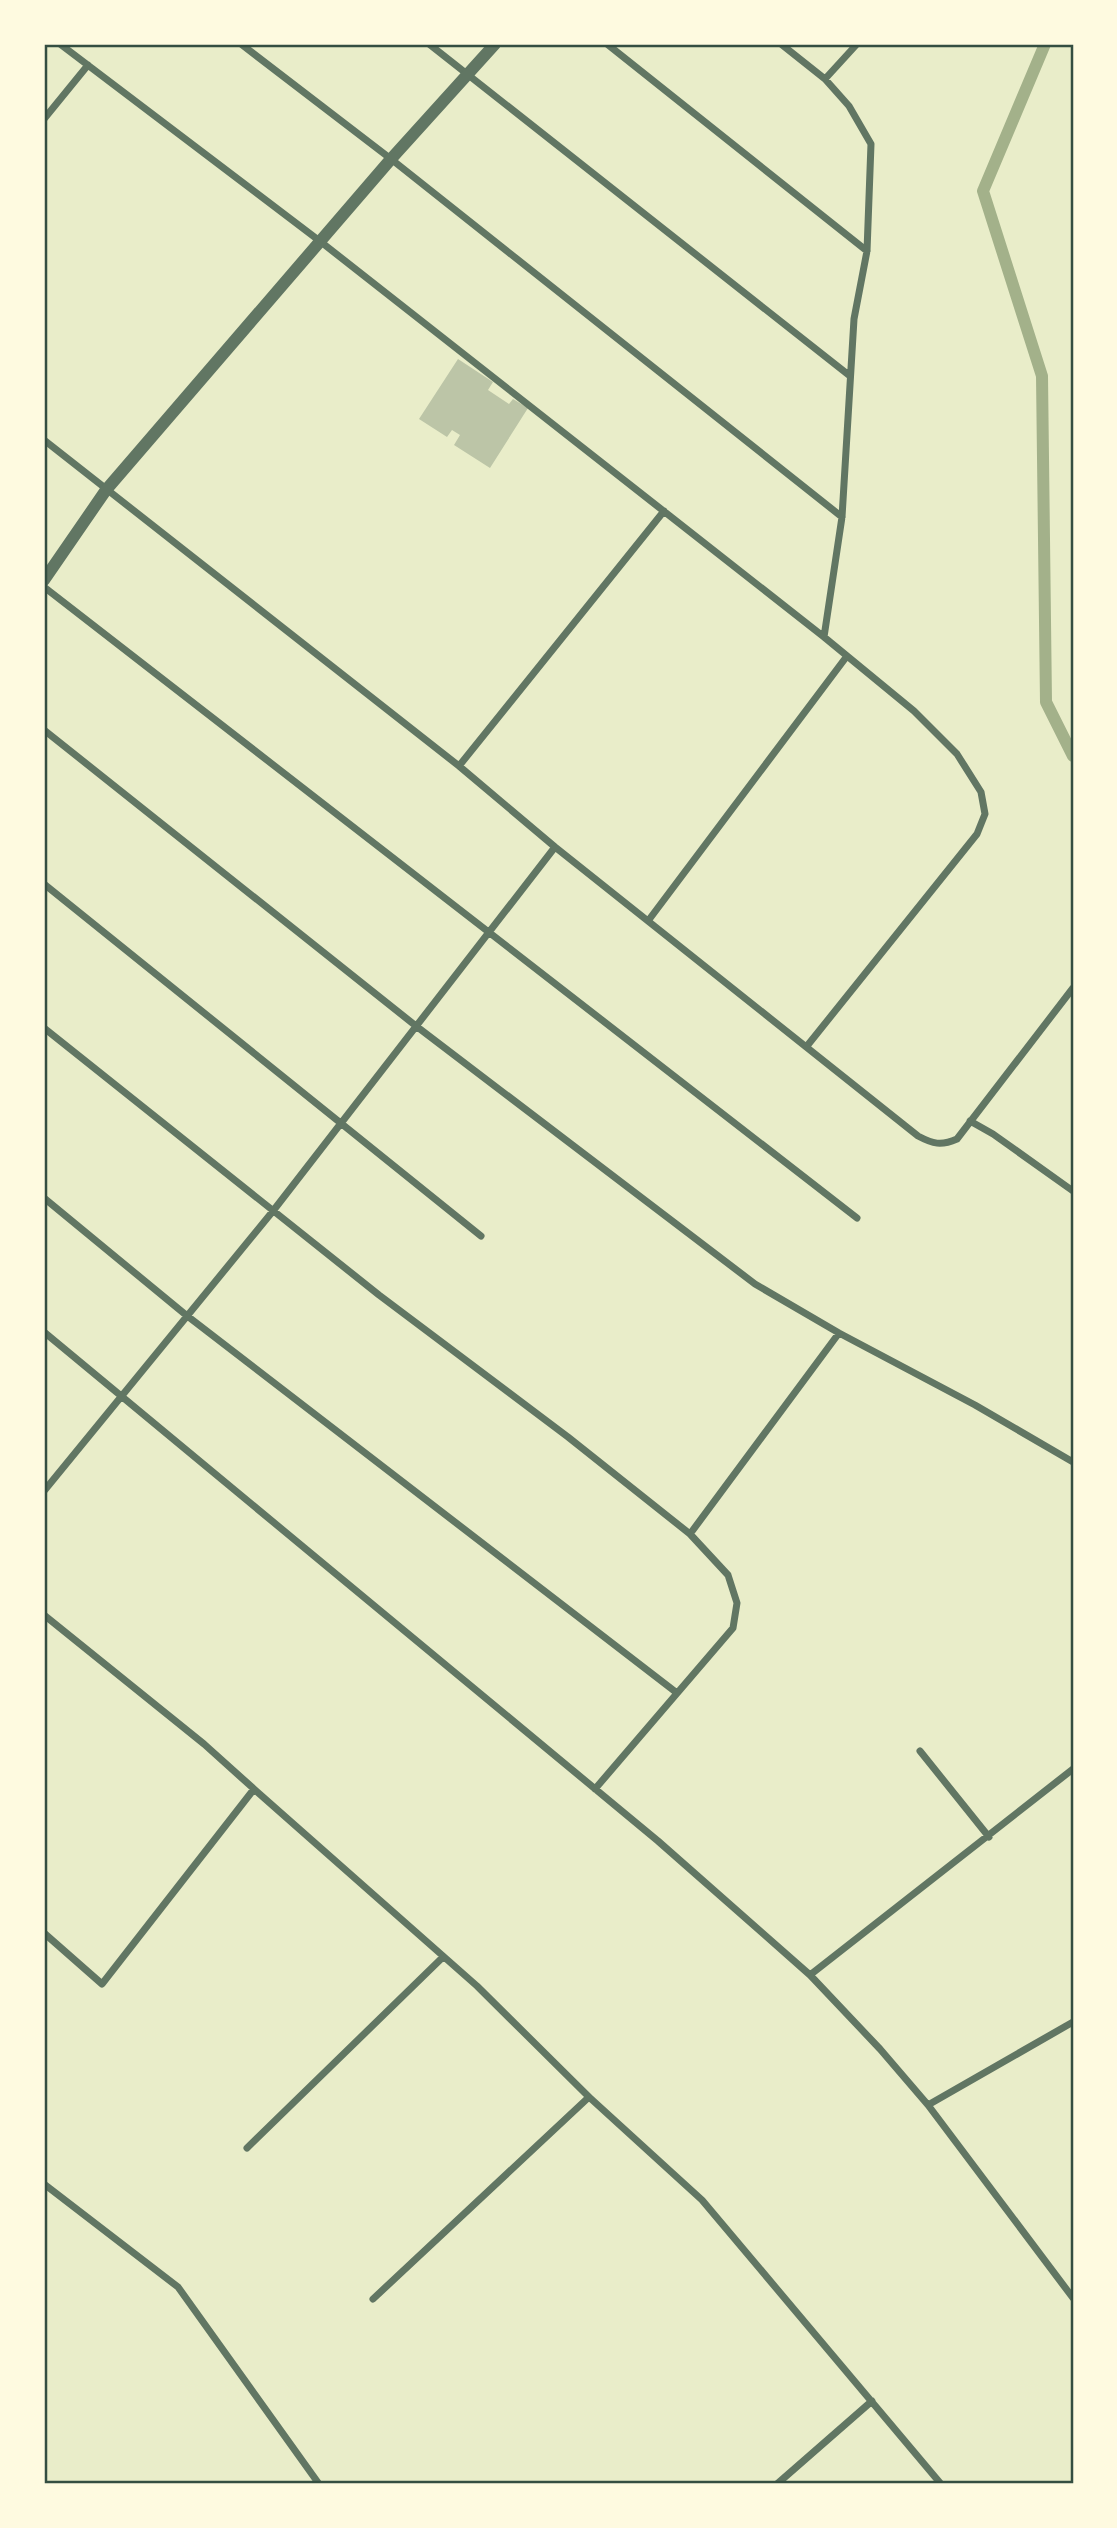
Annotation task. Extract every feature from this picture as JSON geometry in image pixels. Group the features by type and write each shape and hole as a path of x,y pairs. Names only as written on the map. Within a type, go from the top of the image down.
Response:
{"street":[{"path":"60,44 321,242 824,637 914,711 957,754 981,792 985,814 977,834 807,1046"},
{"path":"240,44 391,159 842,517"},
{"path":"429,44 850,376"},
{"path":"44,580 107,490 391,159 495,44"},
{"path":"607,44 867,251"},
{"path":"782,44 825,79 849,106 871,144 867,251 854,319 842,517 824,637"},
{"path":"825,79 857,44"},
{"path":"44,119 88,65"},
{"path":"44,440 459,766 555,847 918,1136 932,1143 946,1144 957,1139 1073,988"},
{"path":"459,766 664,511"},
{"path":"44,586 857,1218"},
{"path":"648,921 848,656"},
{"path":"44,730 416,1026 755,1284 839,1334 975,1405 1073,1462"},
{"path":"44,1491 47,1481 273,1211 555,847"},
{"path":"44,884 481,1236"},
{"path":"44,1028 379,1295 568,1437 690,1534 728,1575 737,1603 733,1628 594,1789"},
{"path":"970,1121 993,1134 1073,1191"},
{"path":"44,1198 186,1315 677,1693"},
{"path":"44,1332 657,1841 810,1975 928,2105 1073,2298"},
{"path":"690,1534 839,1334"},
{"path":"44,1615 204,1744 477,1986 589,2097 702,2200 941,2484"},
{"path":"920,1751 989,1837"},
{"path":"810,1975 1073,1769"},
{"path":"44,1933 102,1984 254,1789"},
{"path":"247,2148 443,1957"},
{"path":"928,2105 1073,2022"},
{"path":"373,2299 589,2097"},
{"path":"44,2183 177,2287 319,2484"},
{"path":"777,2484 872,2401"}],"building":[{"path":"458,359 493,382 488,390 509,404 513,399 528,408 490,468 454,445 460,435 452,430 447,437 419,419"}],"waterway":[{"path":"1045,44 983,191 1042,376 1046,702 1073,756"}]}
